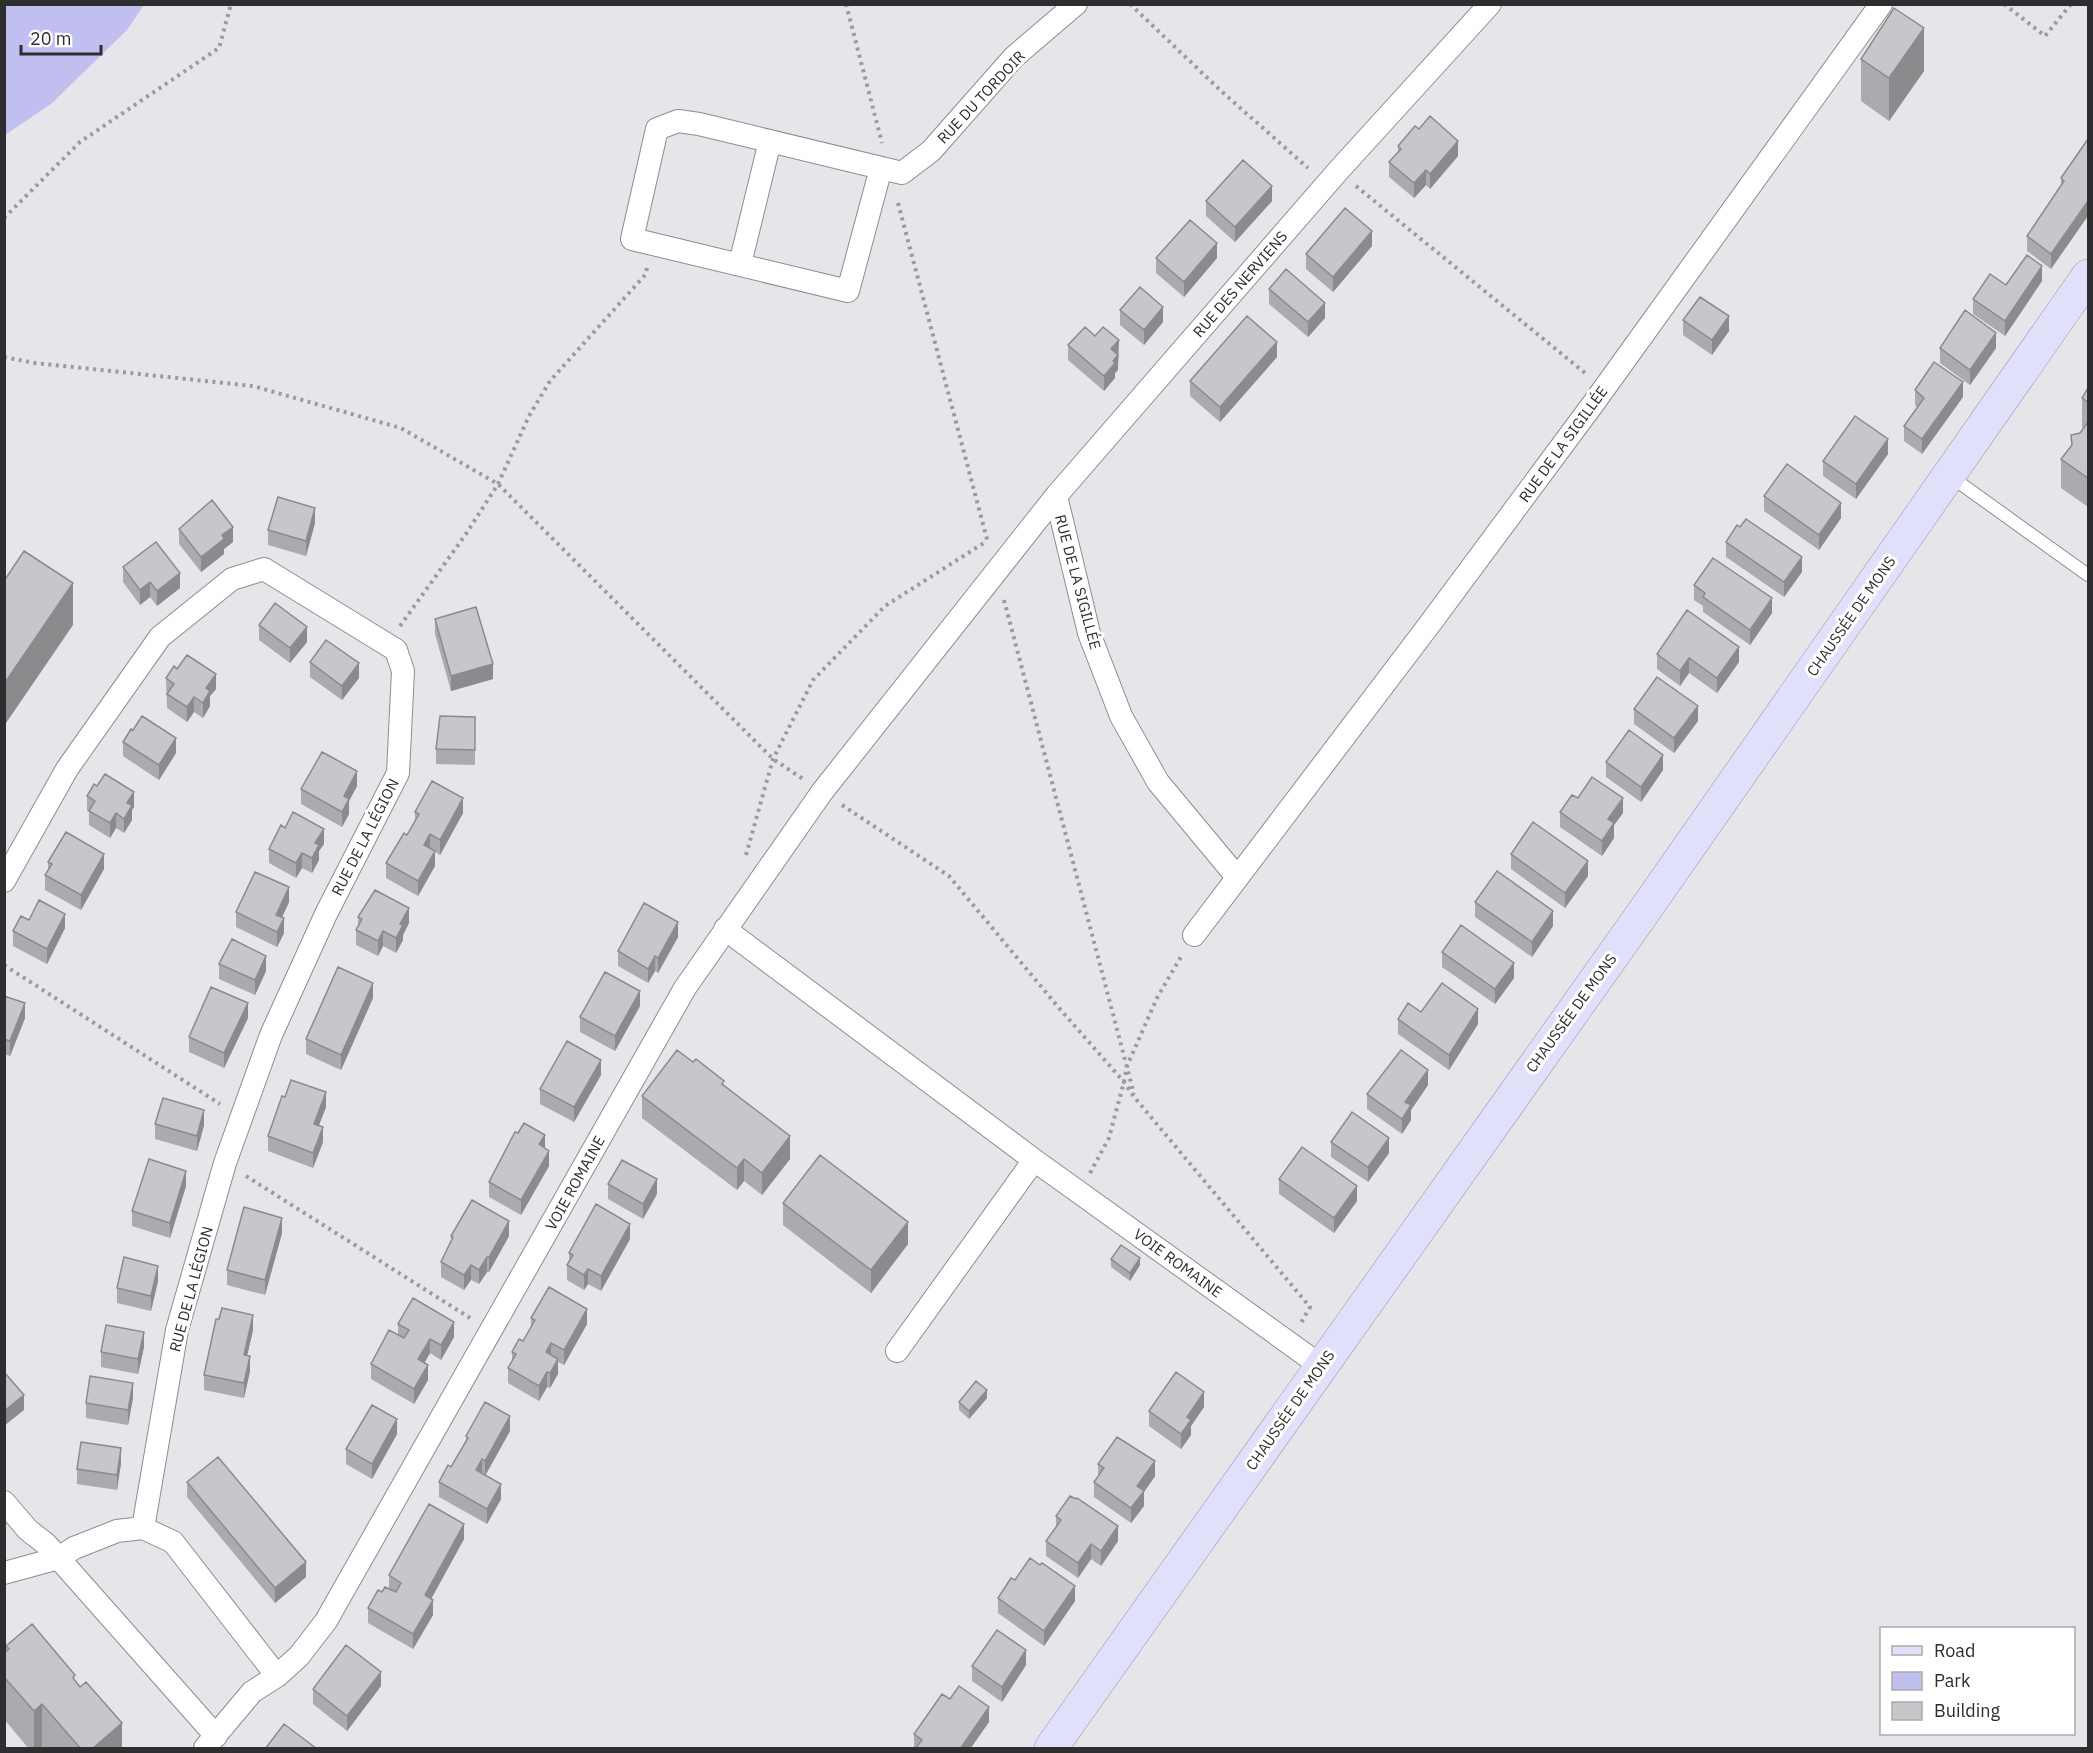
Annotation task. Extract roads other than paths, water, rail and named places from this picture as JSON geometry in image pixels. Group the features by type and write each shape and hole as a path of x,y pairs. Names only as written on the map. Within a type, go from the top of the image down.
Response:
{"main road":[{"name":"CHAUSSÉE DE MONS","path":"1051,1749 1950,476 2088,276"}],"street":[{"name":"RUE DU TORDOIR","path":"881,168 848,291 632,238 657,129 678,121 699,124 902,173 932,151 1014,57 1076,4"},
{"name":"RUE DES NERVIENS","path":"725,929 822,792 1056,496 1332,178 1490,4"},
{"name":"RUE DE LA SIGILLÉE","path":"1194,935 1429,625 1604,388 1881,4"},
{"path":"740,264 770,141"},
{"name":"RUE DE LA SIGILLÉE","path":"1056,496 1089,633 1121,716 1158,782 1237,878"},
{"name":"RUE DE LA LÉGION","path":"4,881 67,769 160,637 232,579 264,569 396,650 403,671 398,773 326,914 272,1035 240,1118 177,1330 143,1528"},
{"name":"VOIE ROMAINE","path":"210,1742 252,1692 277,1676 299,1656 326,1622 686,988 725,929 1035,1160 1321,1366"},
{"path":"897,1351 1035,1160"},
{"path":"4,1502 28,1530 59,1558 210,1742"},
{"path":"4,1573 59,1558 74,1548 117,1531 143,1528 173,1542 277,1676"}],"lane":[{"path":"1950,476 2088,574"}]}
